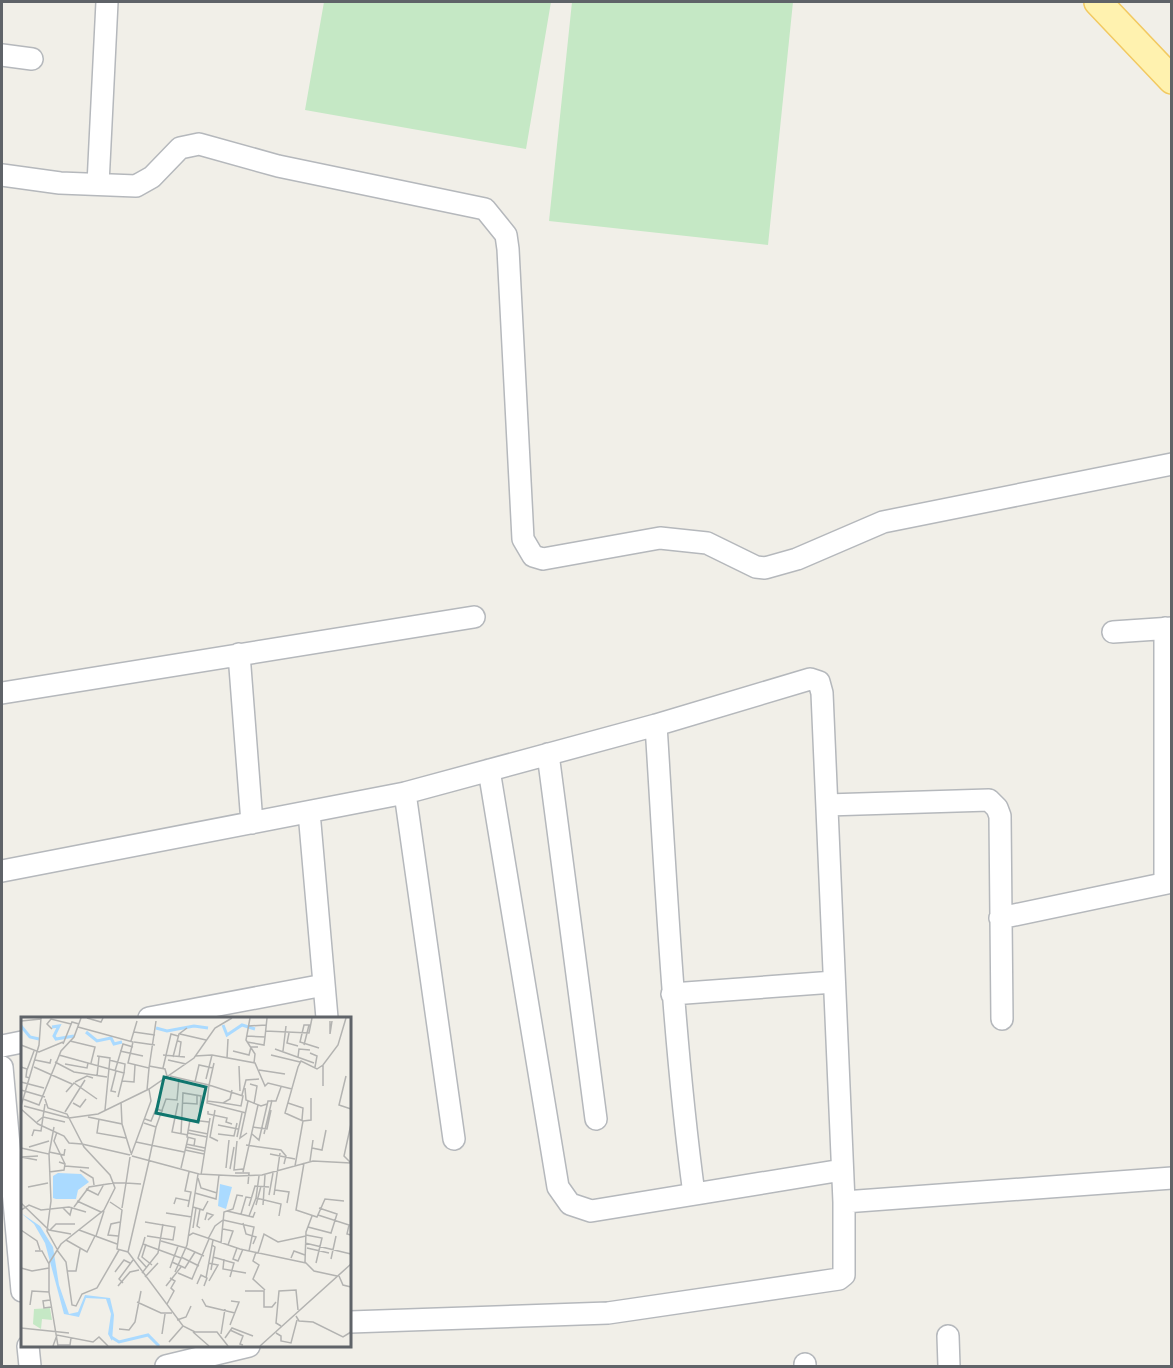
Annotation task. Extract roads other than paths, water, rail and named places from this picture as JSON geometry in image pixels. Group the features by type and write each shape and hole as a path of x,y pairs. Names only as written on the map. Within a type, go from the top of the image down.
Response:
{"main road":[{"path":"1098,2 1172,80"}],"street":[{"path":"98,184 107,2"},
{"path":"2,55 32,59"},
{"path":"2,175 136,186 144,183 180,148 199,144 278,166 485,209 506,235 523,539 532,556 543,559 660,538 707,543 756,567 765,568 797,559 883,522 1172,464"},
{"path":"2,693 474,616"},
{"path":"1000,918 1168,883 1168,628 1113,632"},
{"path":"239,654 252,823"},
{"path":"2,871 405,793 656,725 810,679 817,681 822,693 844,1202 846,1267 844,1275 839,1279 608,1312 351,1322"},
{"path":"656,725 672,994 694,1194"},
{"path":"549,754 596,1119"},
{"path":"489,770 558,1187 570,1204 591,1211 842,1170"},
{"path":"405,793 454,1139"},
{"path":"827,805 989,800 993,803 1000,816 1002,1019"},
{"path":"309,812 327,1017"},
{"path":"672,994 834,982"},
{"path":"154,1017 324,985"},
{"path":"2,1047 21,1042"},
{"path":"2,1067 3,1110 16,1156 21,1268"},
{"path":"844,1202 1172,1178"},
{"path":"948,1336 949,1366"},
{"path":"28,1347 30,1366"},
{"path":"166,1366 245,1347"}]}
